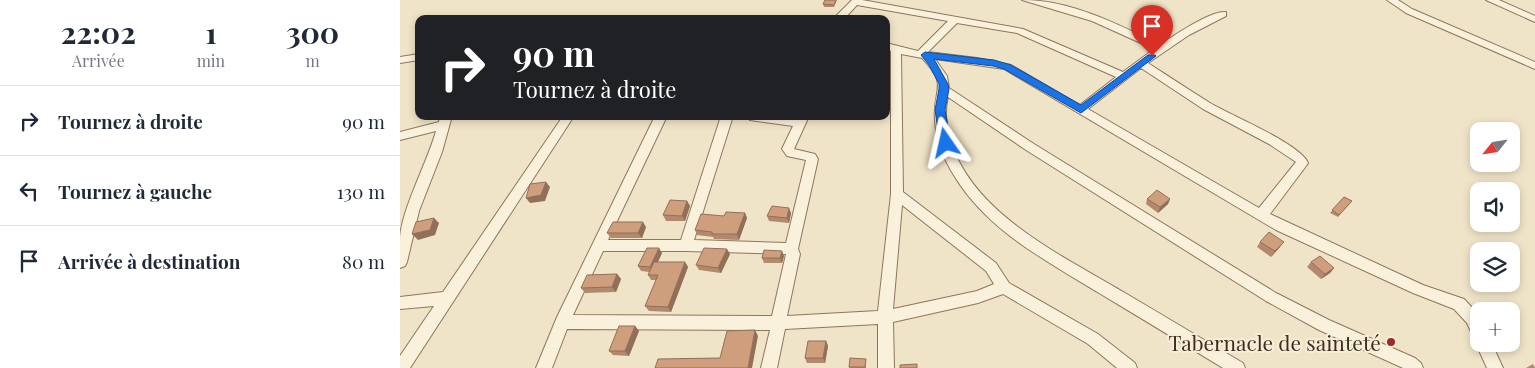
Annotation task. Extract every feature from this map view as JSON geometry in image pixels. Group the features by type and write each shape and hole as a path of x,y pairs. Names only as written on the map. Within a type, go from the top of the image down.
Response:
{"street":[{"path":"1027,0 1085,16 1131,34 1161,49"},
{"path":"1392,0 1409,11 1535,66"},
{"path":"1491,0 1535,19"},
{"path":"842,15 856,1 1020,31 1125,76"},
{"path":"1081,109 1161,49 1212,18 1223,14"},
{"path":"924,54 955,19"},
{"path":"886,368 885,317 897,194 891,48 994,63 1007,67 1262,215 1330,250 1409,286 1459,304 1470,317"},
{"path":"924,54 940,75 944,89 940,110 942,129 953,163 963,180 996,218 1013,232 1237,368"},
{"path":"400,60 415,58"},
{"path":"1142,64 1207,106 1273,141 1301,160 1302,163 1262,215"},
{"path":"944,89 1030,147 1271,297 1324,326 1400,359 1415,368"},
{"path":"401,368 566,120"},
{"path":"544,368 562,322 659,120"},
{"path":"686,245 726,120"},
{"path":"769,368 793,254 791,249 812,159 811,156 788,152 802,120"},
{"path":"400,136 445,121"},
{"path":"400,262 406,213 445,121"},
{"path":"897,194 991,267 1004,287 1093,338 1129,368"},
{"path":"599,246 686,245 791,249"},
{"path":"562,322 777,323 885,317 978,297 1004,287"},
{"path":"400,303 448,298"},
{"path":"1487,352 1494,368"}],"building":[{"path":"825,0 836,0 834,5 823,4"},
{"path":"546,182 541,195 526,198 530,184"},
{"path":"1157,190 1170,199 1160,207 1147,199"},
{"path":"1344,197 1352,201 1339,215 1332,210"},
{"path":"670,200 687,201 682,216 663,215"},
{"path":"772,206 789,208 787,218 767,216"},
{"path":"726,212 745,213 737,234 712,234 712,232 695,230 701,214 724,216"},
{"path":"434,218 430,230 412,234 416,222"},
{"path":"613,222 643,222 638,233 607,233"},
{"path":"1269,232 1284,242 1275,251 1260,242"},
{"path":"647,248 659,248 650,267 638,266"},
{"path":"704,248 727,249 718,268 696,265"},
{"path":"764,250 782,251 780,258 762,258"},
{"path":"1320,256 1334,268 1325,274 1311,262"},
{"path":"654,262 685,262 668,307 645,306 658,275 648,275"},
{"path":"617,274 612,287 581,288 587,275"},
{"path":"619,326 635,326 625,351 609,351"},
{"path":"755,330 748,368 655,368 658,359 720,358 727,331"},
{"path":"808,341 826,341 823,358 805,358"},
{"path":"850,358 866,359 865,367 849,367"},
{"path":"917,364 917,368 900,368 900,365"}],"place":[{"name":"Tabernacle de sainteté","path":"1391,342"}],"route":[{"path":"946,143 940,110 944,84 934,64 925,55 994,63 1007,67 1081,109 1152,56"}]}
